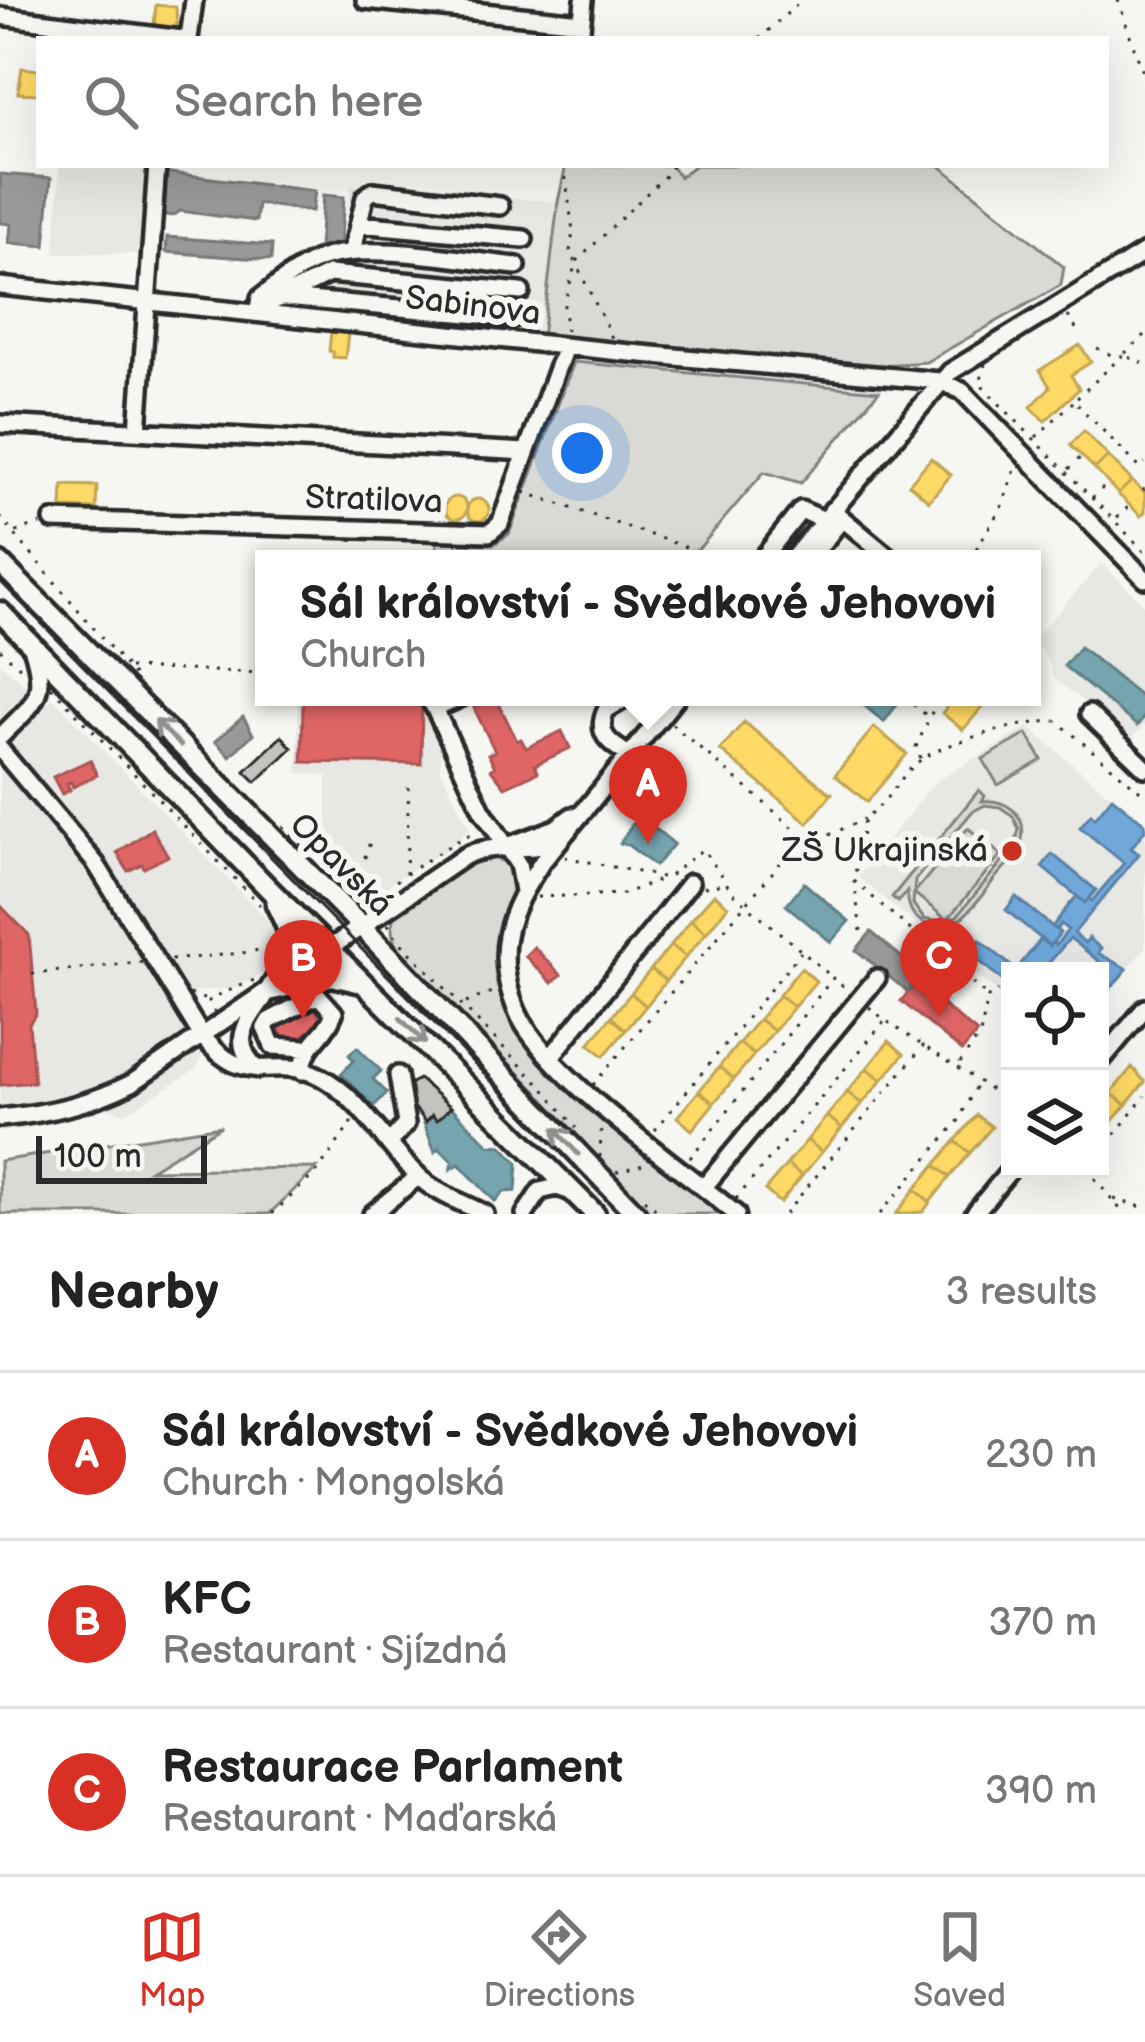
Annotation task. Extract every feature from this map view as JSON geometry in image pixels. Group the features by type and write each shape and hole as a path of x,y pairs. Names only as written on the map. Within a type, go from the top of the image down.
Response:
{"main road":[{"name":"Opavská","path":"0,562 339,896 360,925 639,1206"},
{"name":"Opavská","path":"0,612 268,890 596,1214"},
{"path":"266,983 292,953 293,937 268,890"},
{"path":"266,983 332,976 348,977 371,989"}],"street":[{"path":"187,36 194,0"},
{"path":"365,0 430,3 581,31 584,0"},
{"path":"0,16 162,36"},
{"path":"138,430 157,168"},
{"path":"352,251 365,197 374,191 500,206"},
{"path":"359,224 524,239"},
{"path":"258,310 260,298 297,270 352,251 518,266"},
{"path":"801,550 940,381 983,348 1145,252"},
{"path":"258,310 329,274 521,292"},
{"name":"Sabinova","path":"0,286 940,381"},
{"path":"282,297 515,318"},
{"name":"Stratilova","path":"53,520 489,533 500,524 565,346"},
{"path":"940,381 962,392 1028,445 1145,578"},
{"path":"0,424 526,452"},
{"path":"769,550 801,510 833,516 879,550"},
{"path":"815,550 833,516"},
{"path":"0,737 41,687 30,642"},
{"path":"432,706 482,810 530,894"},
{"path":"613,706 601,724 606,740 629,754"},
{"path":"669,706 593,799 530,894 507,935 509,986 521,1020 551,1057 602,1105 735,1208"},
{"path":"1089,714 1142,756"},
{"path":"0,749 96,864 200,1033 231,1062 260,1071 302,1071 331,1084 419,1176 484,1214"},
{"path":"504,848 556,828 593,799"},
{"path":"465,856 482,810"},
{"path":"0,1118 103,1097 145,1075 266,983 329,950 380,910 465,856 483,848 562,849"},
{"path":"551,1057 690,883"},
{"path":"704,1187 877,977"},
{"path":"260,1071 245,1056 241,1037 266,983"},
{"path":"302,1071 306,1048 330,1024 334,1013 325,999 311,996 269,1021 267,1036 273,1046 306,1048"},
{"path":"1109,1051 1145,1008"},
{"path":"389,1143 405,1126 398,1075"},
{"path":"372,1214 419,1176"},
{"path":"974,1214 1004,1178"},
{"path":"525,1214 540,1191 556,1187 575,1194"}],"path":[{"path":"762,36 802,0"},
{"path":"1118,0 1145,79"},
{"path":"564,168 573,232 569,251 620,352"},
{"path":"565,346 564,305 576,262 669,168"},
{"path":"1066,314 1077,330"},
{"path":"975,550 1002,506 1028,445 1145,334"},
{"path":"1097,348 1145,364"},
{"path":"986,362 980,384 1028,445 1066,472 1145,552"},
{"path":"1074,401 1145,474"},
{"path":"1094,442 1105,433"},
{"path":"1066,472 1081,457"},
{"path":"1120,468 1130,459"},
{"path":"1140,468 1145,463"},
{"path":"1092,498 1106,484"},
{"path":"514,489 695,550"},
{"path":"1114,520 1129,506"},
{"path":"0,518 141,684"},
{"path":"14,532 53,520"},
{"path":"1136,543 1145,534"},
{"path":"0,650 41,687 50,686 265,910"},
{"path":"127,668 255,673"},
{"path":"915,706 930,718"},
{"path":"921,759 916,747 935,706"},
{"path":"592,1086 788,854 881,808 921,759 1028,721 1058,721 1145,795"},
{"path":"672,724 812,843"},
{"path":"406,876 409,780"},
{"path":"861,931 854,881 864,819"},
{"path":"339,896 368,851 370,837"},
{"path":"562,849 667,878"},
{"path":"530,894 623,894 667,878 703,849 734,893 833,978 885,1021 958,1064 1001,1098"},
{"path":"854,881 988,997"},
{"path":"339,896 373,896 398,940 548,1093 600,1159 602,1105"},
{"path":"32,974 250,952 283,940 280,949"},
{"path":"646,1141 802,951"},
{"path":"686,1163 833,978"},
{"path":"220,1022 209,1001 266,983"},
{"path":"463,1004 509,986"},
{"path":"988,997 998,992"},
{"path":"958,1064 980,1035 988,997"},
{"path":"735,1208 885,1021"},
{"path":"785,1214 924,1045"},
{"path":"880,1214 958,1122 979,1080"},
{"path":"1109,1142 1145,1096"},
{"path":"272,1214 317,1171 354,1120"},
{"path":"606,1172 666,1157"},
{"path":"1096,1178 1124,1214"},
{"path":"1114,1199 1145,1208"},
{"path":"639,1206 661,1214"}],"shaded area":[{"path":"60,168 154,168 146,254 55,253"},
{"path":"565,168 672,168 680,177 691,168 943,168 1064,267 1061,285 926,362 883,365 542,338"},
{"path":"351,185 558,202 542,338 445,327 445,318 282,302 304,261 346,252"},
{"path":"574,362 879,391 801,483 764,472 698,550 437,550 437,542 494,544 509,534"},
{"path":"1102,563 1145,606 1145,725 1131,739 1053,678 1041,651 1041,631"},
{"path":"0,663 31,690 39,705 54,699 276,929 270,937 275,952 272,963 259,976 236,988 197,991 194,1005 183,1016 204,1052 196,1069 126,1113 98,1106 0,1132"},
{"path":"298,706 466,706 434,726 435,741 442,742 440,769 470,829 447,849 369,892 347,883 327,857 327,776 298,773"},
{"name":"ZŠ Ukrajinská","path":"1028,727 1145,824 1145,948 1109,990 1109,962 1001,962 1001,995 858,877 935,782"},
{"path":"1027,734 1042,760 998,785 983,759"},
{"path":"979,790 985,796 982,801 999,802 1018,815 1023,830 1018,850 956,922 935,927 924,923 911,910 907,892 898,902 892,897","holes":["985,805 1000,807 1013,816 1019,829 1015,846 957,916 942,923 924,919 913,904 915,880 972,812"]},
{"path":"968,828 1001,855 947,920 914,893"},
{"path":"492,857 514,871 509,1010 646,1150 723,1214 648,1214 396,947 392,926 400,911 439,882"},
{"path":"221,1126 150,1170 317,1168 269,1214 0,1214 0,1161"}],"building: Homes":[{"path":"156,5 176,7 177,28 154,25"},
{"path":"22,68 36,70 36,94 18,93"},
{"path":"331,332 348,334 345,358 333,357 329,351"},
{"path":"1080,345 1091,362 1071,375 1079,389 1045,421 1031,407 1050,387 1040,370"},
{"path":"1084,431 1108,456 1095,469 1070,445"},
{"path":"1108,456 1132,481 1118,494 1095,469"},
{"path":"931,458 951,475 929,501 909,484"},
{"path":"1132,481 1145,493 1141,516 1118,494"},
{"path":"63,485 97,486 96,509 62,508"},
{"path":"456,497 467,508 456,519 445,508"},
{"path":"478,499 489,510 478,521 467,510"},
{"path":"948,706 983,706 963,730 942,713"},
{"path":"744,722 833,792 808,823 720,750"},
{"path":"874,727 907,754 867,802 835,775"},
{"path":"714,894 728,906 706,933 691,920"},
{"path":"691,920 706,933 686,957 671,945"},
{"path":"671,945 686,957 666,981 651,969"},
{"path":"801,968 816,981 794,1007 779,995"},
{"path":"651,969 666,981 646,1006 631,993"},
{"path":"631,993 646,1006 626,1030 611,1017"},
{"path":"779,995 794,1007 774,1031 759,1019"},
{"path":"611,1017 626,1030 604,1056 589,1044"},
{"path":"759,1019 774,1031 754,1055 739,1043"},
{"path":"889,1041 904,1054 882,1080 867,1068"},
{"path":"739,1043 754,1055 734,1079 719,1067"},
{"path":"719,1067 734,1079 714,1103 699,1091"},
{"path":"1132,1067 1145,1082 1126,1105 1111,1093"},
{"path":"867,1068 882,1080 862,1104 847,1092"},
{"path":"699,1091 714,1103 692,1130 677,1117"},
{"path":"847,1092 862,1104 842,1128 827,1116"},
{"path":"1109,1095 1126,1105 1109,1125"},
{"path":"977,1115 992,1127 970,1153 955,1141"},
{"path":"827,1116 842,1128 822,1152 807,1140"},
{"path":"807,1140 822,1152 802,1176 787,1164"},
{"path":"955,1141 970,1153 950,1177 935,1165"},
{"path":"787,1164 802,1176 780,1203 765,1190"},
{"path":"935,1165 950,1177 930,1202 915,1189"},
{"path":"915,1189 930,1202 923,1212 896,1214"}],"building: Shops":[{"path":"303,706 422,706 421,764 302,762"},
{"path":"500,706 517,741 521,739 526,748 562,731 570,748 535,765 538,772 505,787 491,769 495,767 488,754 495,751 474,708"},
{"path":"90,760 97,775 73,787 67,783 70,790 62,794 53,777"},
{"path":"152,829 168,856 128,871 117,853"},
{"path":"0,905 29,935 36,1013 29,1024 34,1082 0,1085"},
{"path":"534,947 561,975 552,983 525,956"},
{"path":"916,983 977,1033 962,1051 901,1001"},
{"path":"312,1003 323,1024 293,1041 285,1040 276,1024"}],"building: Schools":[{"path":"1112,797 1145,824 1131,848 1139,854 1074,933 1085,943 1089,938 1101,949 1098,953 1127,969 1109,990 1109,962 1100,962 1070,938 1050,962 1022,962 1041,939 1056,945 1068,930 1061,924 1056,930 1052,927 1070,904 1077,896 1085,903 1092,901 1124,863 1080,827 1091,814 1095,818"},
{"path":"1052,854 1096,890 1085,903 1042,867"},
{"path":"1016,897 1060,933 1050,946 1006,910"},
{"path":"980,940 1006,962 1001,962 1001,979 970,953"}],"building: Public":[{"path":"1080,647 1145,700 1145,716 1137,726 1064,666"},
{"path":"865,706 896,706 884,722"},
{"path":"633,823 654,823 674,844 655,866 620,843"},
{"path":"804,883 849,921 831,942 786,905"},
{"path":"357,1047 381,1071 373,1079 387,1093 374,1106 341,1074 354,1060 349,1055"},
{"path":"451,1107 489,1145 502,1146 518,1163 516,1191 504,1192 495,1201 459,1164 451,1169 453,1162 439,1148 435,1152 424,1123 432,1115 437,1120"}],"building: Industry":[{"path":"163,172 315,191 312,211 258,204 256,221 180,211 173,216 158,214"},
{"path":"0,174 51,178 45,246 9,243 11,224 0,223"},
{"path":"323,195 344,197 340,249 319,247"},
{"path":"167,237 272,245 271,260 166,252"},
{"path":"243,717 253,734 230,756 215,741"},
{"path":"871,932 923,975 908,992 856,950"}],"building: Other":[{"path":"282,736 292,748 256,782 245,771"},
{"path":"419,1079 451,1107 437,1120 432,1115 426,1122 408,1100 408,1085"}],"tram line":[{"path":"0,581 622,1214"}],"place":[{"name":"Sál království - Svědkové Jehovovi","path":"648,844"},
{"name":"ZŠ Ukrajinská","path":"1012,851"},
{"name":"Restaurace Parlament","path":"939,1017"},
{"name":"KFC","path":"303,1019"}]}
